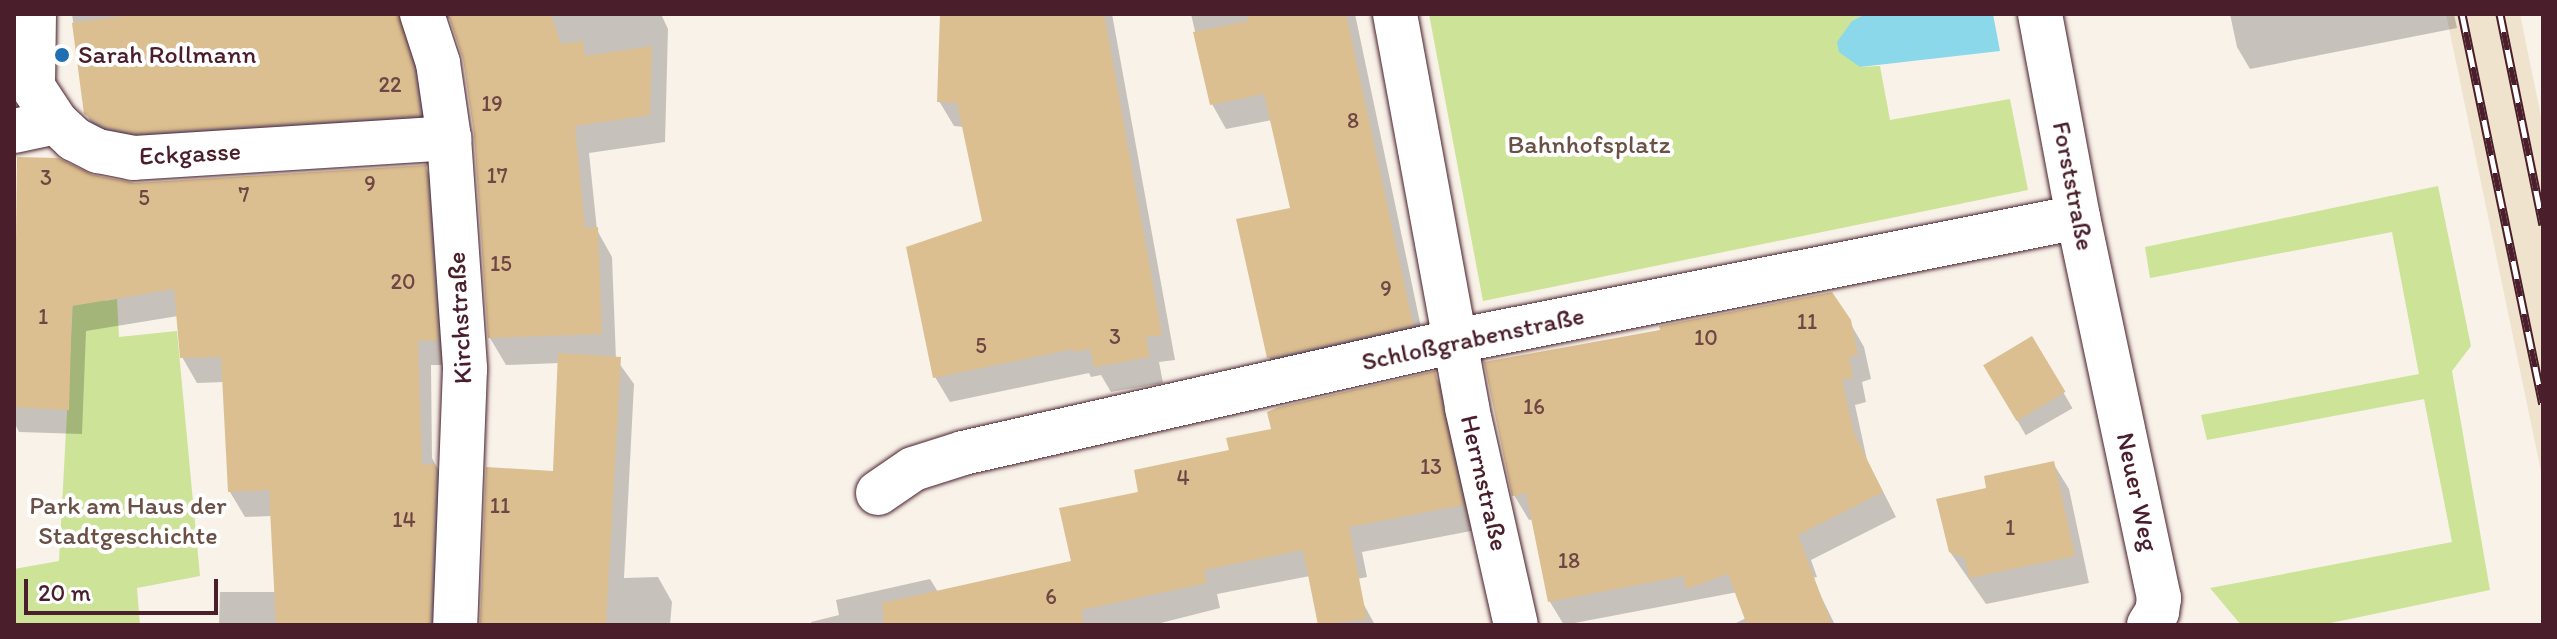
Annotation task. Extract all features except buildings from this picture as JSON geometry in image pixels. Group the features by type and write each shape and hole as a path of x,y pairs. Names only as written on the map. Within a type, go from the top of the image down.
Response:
{"street":[{"name":"Eckgasse","path":"34,14 33,87 56,122 74,139 98,151 133,158 449,138"},
{"name":"Kirchstraße","path":"422,14 438,63 449,138 465,369 455,625"},
{"path":"1395,14 1456,341"},
{"name":"Forststraße","path":"2040,14 2108,358"},
{"path":"14,131 56,122"},
{"name":"Schloßgrabenstraße","path":"878,493 913,469 963,453 1456,341 2078,217"},
{"name":"Herrnstraße","path":"1456,341 1516,625"},
{"name":"Neuer Weg","path":"2108,358 2159,598 2157,612 2149,625"}],"shaded area":[{"path":"2446,14 2520,14 2543,126 2543,481"}],"green space":[{"name":"Bahnhofsplatz","path":"1429,14 1865,14 1852,21 1860,67 1880,66 1890,120 2010,99 2028,190 1483,301"},
{"path":"2438,186 2471,346 2452,371 2490,590 2321,625 2241,625 2210,588 2452,542 2424,399 2207,440 2201,415 2419,374 2392,232 2150,278 2145,247"},
{"name":"Park am Haus der Stadtgeschichte","path":"101,256 105,301 117,299 119,337 177,331 200,576 137,588 140,625 14,625 14,569 59,561 73,301"}],"water":[{"path":"1865,14 1993,14 2000,51 1860,67 1839,52 1837,42 1852,21"}],"railway":[{"path":"2462,14 2543,404"},
{"path":"2500,14 2543,225"}],"place":[{"name":"Sarah Rollmann","path":"62,55"}]}
